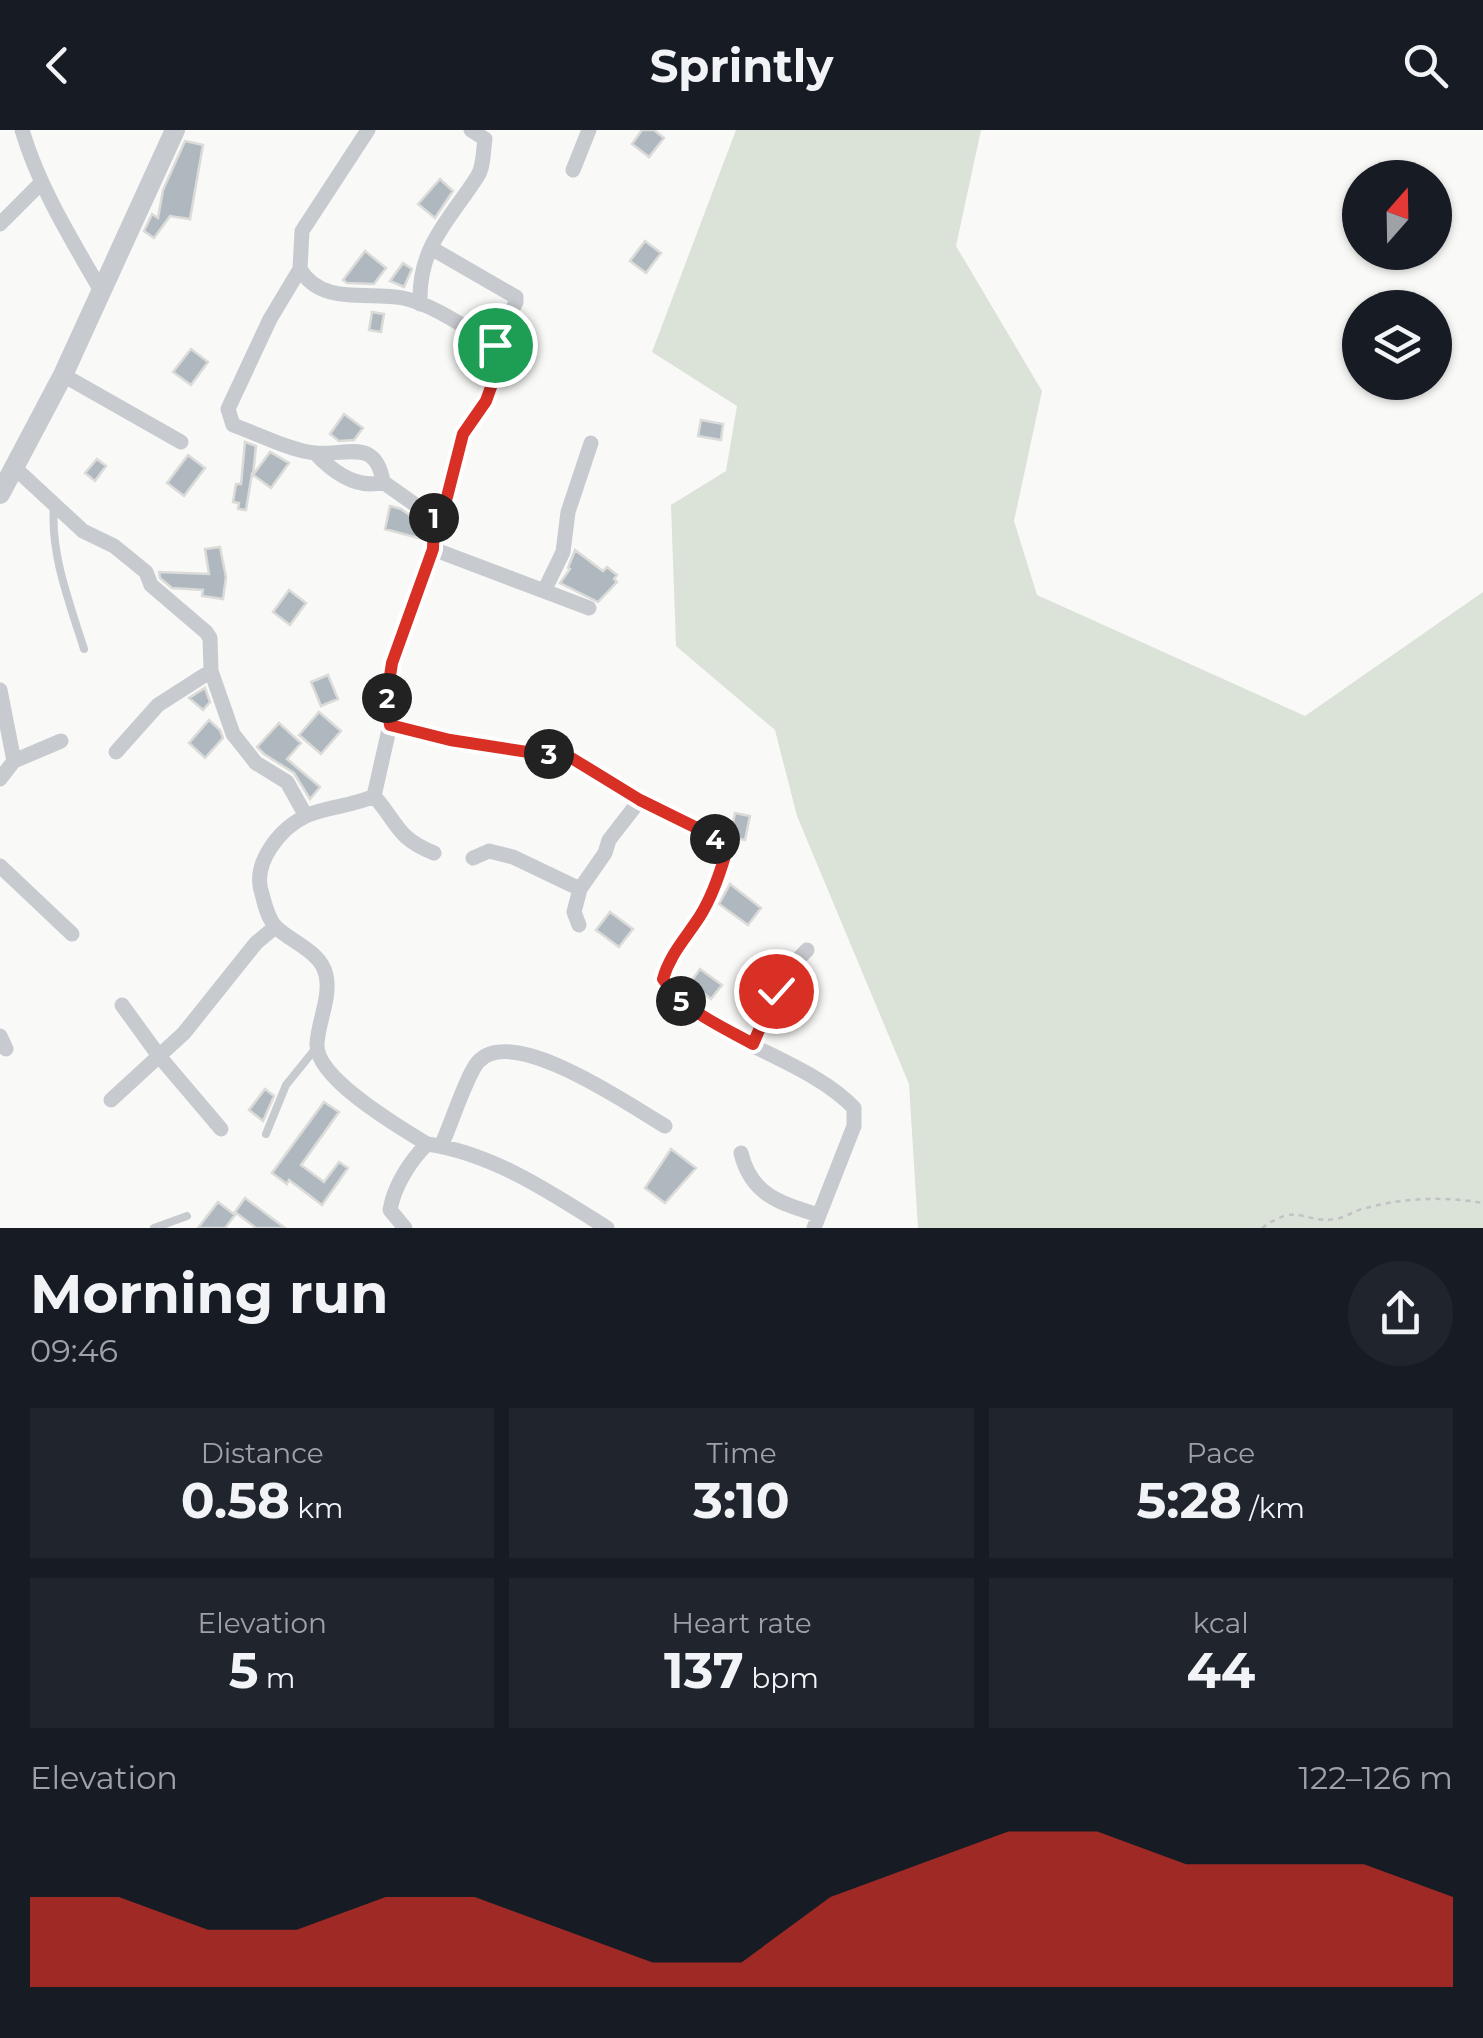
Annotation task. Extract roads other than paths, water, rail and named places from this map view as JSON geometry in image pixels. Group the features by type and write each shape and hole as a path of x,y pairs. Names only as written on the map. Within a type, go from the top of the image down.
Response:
{"street":[{"path":"22,130 42,183 100,288"},
{"path":"0,494 63,375 175,130"},
{"path":"368,130 302,231 300,269 270,319 228,409 229,418 233,425 315,453 344,450 374,458 381,467 383,482 434,518"},
{"path":"573,170 588,130"},
{"path":"420,304 420,285 431,248 459,198 480,174 483,133"},
{"path":"0,224 42,183"},
{"path":"431,248 516,297 495,345 496,373 486,401 463,434 447,497 434,518 433,549 392,663 386,702 390,725 374,796 397,830 420,848 434,853"},
{"path":"300,269 305,278 352,298 401,297 420,304 495,345"},
{"path":"63,375 181,442"},
{"path":"544,588 563,552 568,512 592,444"},
{"path":"315,453 347,479 375,485 383,482"},
{"path":"16,469 83,530 114,546 146,572 151,585 206,632 210,638 211,671 232,734 256,763 287,782 306,816"},
{"path":"433,549 589,608"},
{"path":"116,752 158,705 211,671"},
{"path":"0,690 14,761"},
{"path":"390,725 466,743 573,759 640,800 711,835 725,856 709,900 668,959 663,979 673,994 696,1012 834,1088 854,1108 854,1126 816,1222 758,1188 746,1174 741,1153"},
{"path":"0,779 14,761 61,741"},
{"path":"374,796 353,806 306,816 272,844 258,884 275,927 303,946 321,964 326,977 316,1048 321,1064 350,1091 434,1144 515,1173 607,1228"},
{"path":"579,925 574,912 580,889 605,853 609,840 640,800"},
{"path":"473,858 489,850 514,857 580,889"},
{"path":"0,866 72,934"},
{"path":"111,1100 184,1034 256,944 275,927"},
{"path":"753,1044 784,974 807,950"},
{"path":"122,1005 159,1056 221,1128"},
{"path":"406,1228 390,1210 397,1186 434,1144 477,1062 487,1054 513,1052 557,1063 665,1126"}],"lane":[{"path":"54,502 52,524 60,564 84,649"},
{"path":"266,1134 286,1085 316,1048"},
{"path":"154,1228 187,1216"}]}
